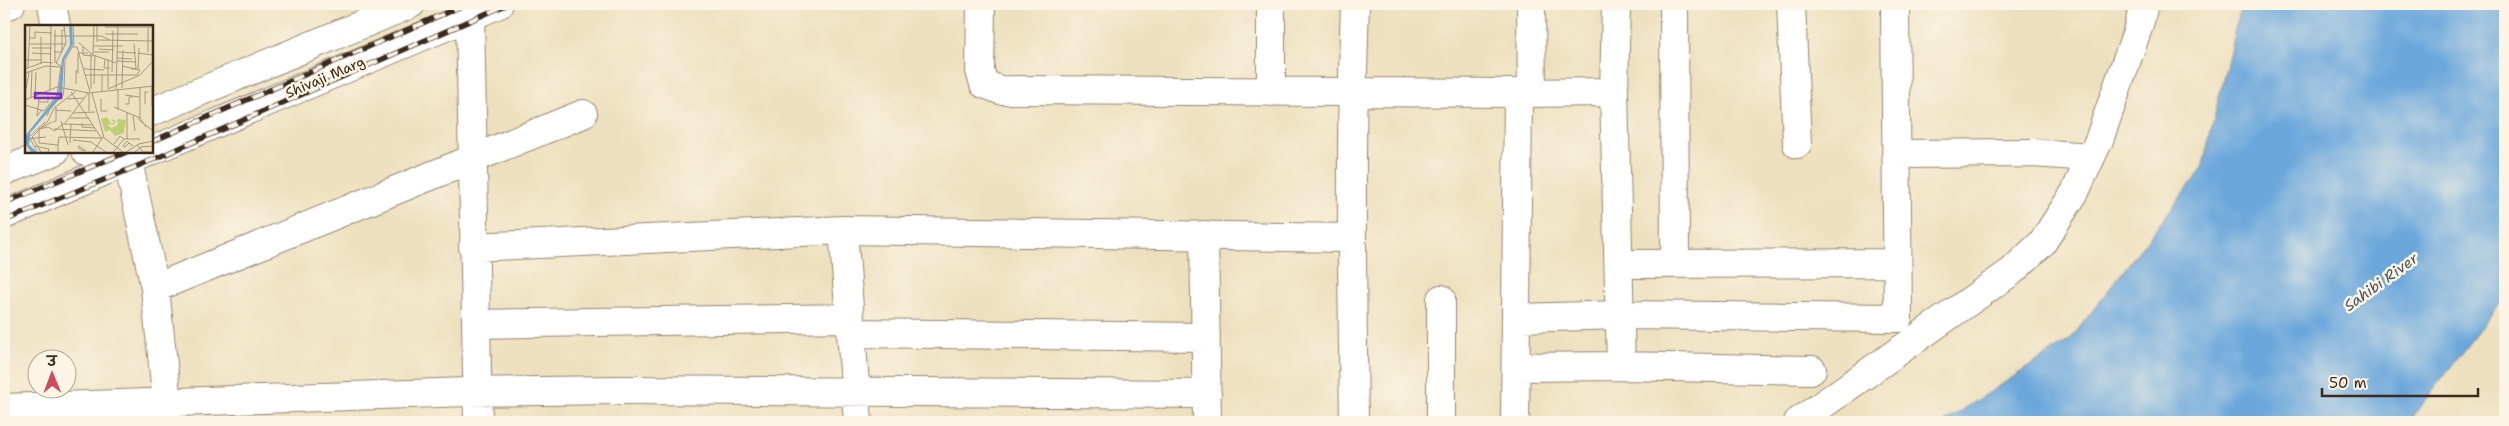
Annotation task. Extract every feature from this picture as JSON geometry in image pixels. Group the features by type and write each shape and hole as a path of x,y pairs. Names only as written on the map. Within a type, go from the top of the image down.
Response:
{"street":[{"path":"4,7 11,4"},
{"path":"52,4 56,25"},
{"path":"152,112 411,4"},
{"name":"Shivaji Marg","path":"152,150 499,4"},
{"path":"981,4 980,71 984,84 1000,90 1352,93 1614,92"},
{"path":"1271,4 1271,92"},
{"path":"1354,422 1351,238 1355,4"},
{"path":"1515,422 1516,318 1525,93 1531,4"},
{"path":"1616,4 1614,92 1621,366"},
{"path":"1674,4 1675,264"},
{"path":"1791,4 1797,144"},
{"path":"1516,318 1621,315 1898,318 1895,4"},
{"path":"1798,422 2011,272 2042,243 2075,192 2091,158 2136,34 2144,4"},
{"path":"470,16 473,247 478,422"},
{"path":"155,288 583,114"},
{"path":"4,172 53,152"},
{"path":"94,152 143,154 168,412"},
{"path":"1896,154 2033,153 2091,158"},
{"name":"Shivaji Marg","path":"4,215 143,154"},
{"path":"473,247 843,230 1351,238"},
{"path":"843,230 858,422"},
{"path":"1204,235 1207,422"},
{"path":"1619,264 1896,263"},
{"path":"1441,299 1442,422"},
{"path":"476,324 851,325 1206,337"},
{"path":"1516,367 1621,366 1812,370"},
{"path":"4,408 168,412 478,392 620,390 1207,394"}],"water":[{"name":"Sahibi River","path":"2241,4 2505,4 2505,296 2408,422 1944,422 2070,340 2202,169"}],"railway":[{"path":"152,142 466,4"},
{"path":"4,221 157,158 508,4"},
{"path":"4,203 127,152"}]}
